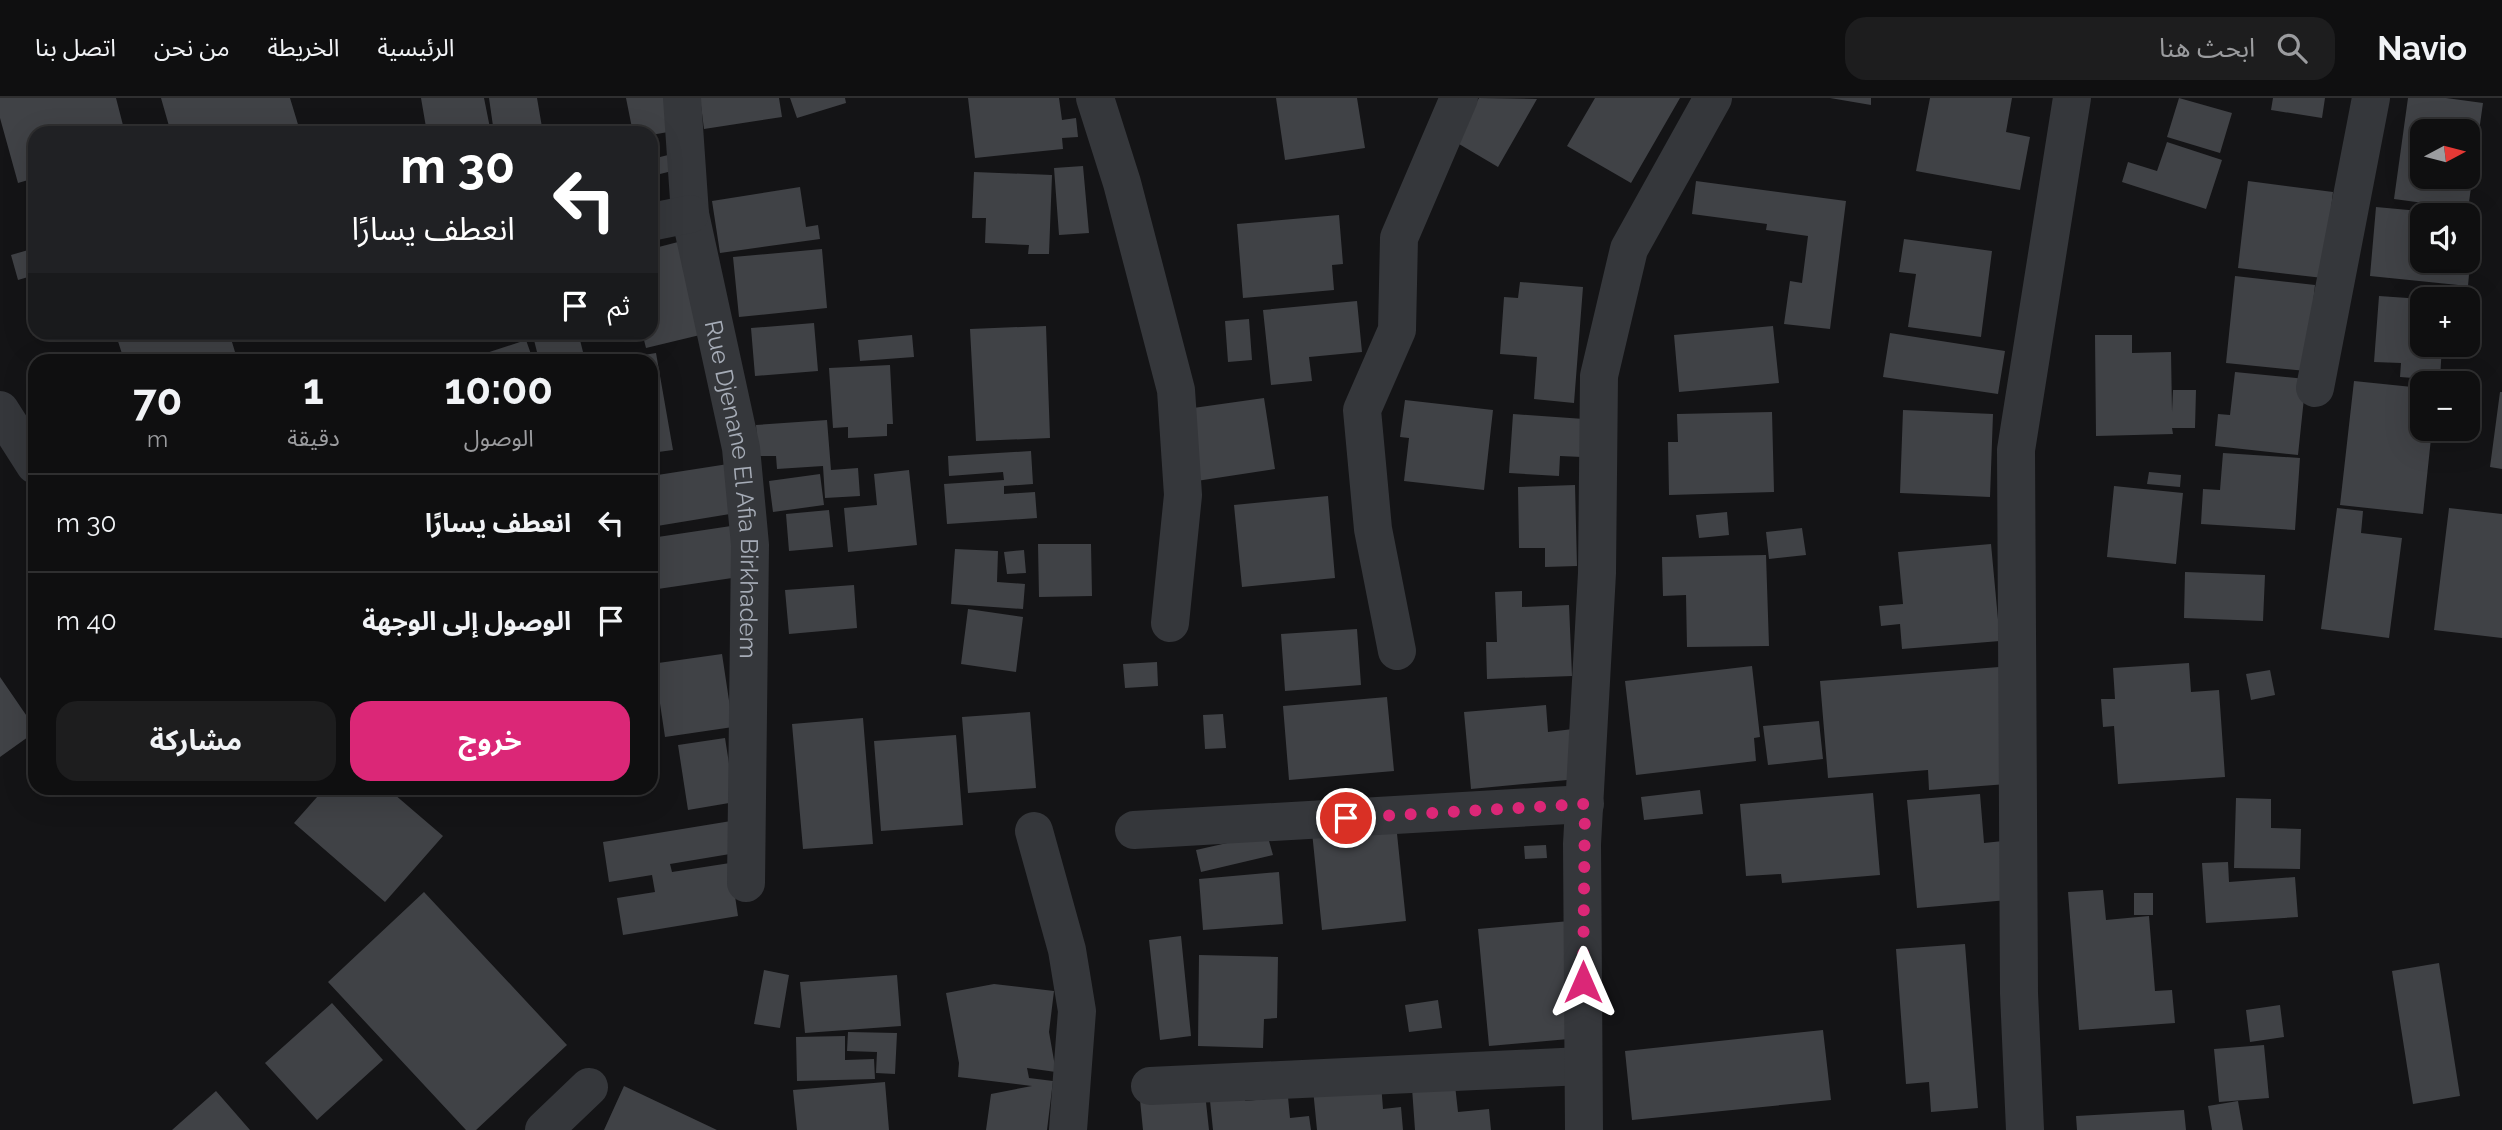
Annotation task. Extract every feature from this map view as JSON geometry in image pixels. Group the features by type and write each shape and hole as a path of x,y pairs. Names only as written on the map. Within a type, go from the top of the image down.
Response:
{"street":[{"name":"Rue Djenane El Afia Birkhadem","path":"682,98 690,214 741,448 750,545 746,883"},
{"path":"1095,98 1122,183 1176,390 1184,495 1170,623"},
{"path":"1397,651 1373,529 1362,410 1397,330 1399,238 1459,98"},
{"path":"1584,1130 1585,804 1597,573 1599,376 1629,249 1713,98"},
{"path":"2025,1130 2019,993 2016,450 2072,98"},
{"path":"2315,388 2371,98"},
{"path":"658,221 690,214"},
{"path":"0,410 28,454"},
{"path":"1134,830 1585,804"},
{"path":"1034,831 1067,950 1077,1011 1068,1130"},
{"path":"1150,1086 1583,1066"},
{"path":"544,1130 589,1087"}],"building":[{"path":"0,98 116,98 123,126 28,126 28,180 18,183 0,118"},
{"path":"161,98 290,98 298,126 169,126"},
{"path":"421,98 484,98 490,126 426,126"},
{"path":"489,98 537,98 542,126 493,126"},
{"path":"626,98 668,98 674,131 658,134 658,126 632,126"},
{"path":"700,98 779,98 782,117 704,129"},
{"path":"790,98 845,98 846,103 797,118"},
{"path":"968,98 1059,98 1062,120 1076,118 1078,137 1062,138 1063,149 975,158"},
{"path":"1276,98 1357,98 1365,148 1285,160"},
{"path":"1479,98 1537,99 1498,167 1454,141"},
{"path":"1595,98 1680,98 1631,183 1567,146"},
{"path":"1830,98 1871,98 1871,105"},
{"path":"1930,98 2012,98 2006,132 2030,137 2020,190 1916,171"},
{"path":"2179,98 2232,113 2220,153 2167,137"},
{"path":"2273,98 2325,98 2322,118 2271,110"},
{"path":"2408,98 2446,98 2483,103 2480,124 2480,119 2410,119 2410,189 2471,189 2469,203 2424,203 2394,199"},
{"path":"2167,142 2222,160 2206,209 2122,182 2128,162 2157,171"},
{"path":"672,154 676,170 658,174 658,158"},
{"path":"1083,166 1089,233 1059,235 1054,168"},
{"path":"974,172 1052,175 1049,254 1028,254 1029,245 985,243 986,218 972,218"},
{"path":"1696,181 1846,201 1830,329 1784,324 1790,281 1802,283 1808,236 1766,230 1767,224 1692,214"},
{"path":"2248,181 2333,192 2323,278 2238,268"},
{"path":"800,187 806,227 818,225 820,239 720,253 712,201"},
{"path":"2376,207 2410,210 2410,273 2469,273 2468,286 2370,276"},
{"path":"1339,215 1343,264 1332,265 1334,290 1243,298 1237,224"},
{"path":"1904,239 1992,251 1981,337 1908,327 1916,274 1899,272"},
{"path":"678,242 700,335 646,348 644,340 658,340 658,247"},
{"path":"822,249 827,308 739,317 733,257"},
{"path":"28,250 28,277 18,280 11,255"},
{"path":"2235,276 2315,285 2306,371 2226,363"},
{"path":"1520,282 1583,287 1574,403 1534,399 1537,357 1500,354 1504,297 1518,298"},
{"path":"2379,296 2410,298 2410,357 2441,357 2441,371 2410,371 2410,378 2400,377 2401,363 2374,362"},
{"path":"1357,301 1362,352 1309,357 1312,381 1271,385 1263,310"},
{"path":"1249,319 1252,360 1228,362 1225,321"},
{"path":"814,323 818,371 755,376 751,328"},
{"path":"1046,326 1050,438 976,441 970,329"},
{"path":"1773,326 1779,383 1679,392 1674,335"},
{"path":"1890,333 2005,351 1998,394 1883,377"},
{"path":"912,335 914,357 860,361 858,340"},
{"path":"2095,335 2132,335 2132,353 2171,352 2172,412 2173,390 2196,390 2195,428 2172,428 2173,434 2096,436"},
{"path":"118,340 231,340 235,352 229,354 122,354"},
{"path":"526,340 531,354 483,354"},
{"path":"534,340 580,340 584,354 538,354"},
{"path":"658,364 673,450 658,452"},
{"path":"890,365 893,424 887,424 887,436 848,438 848,427 833,428 829,368"},
{"path":"2235,372 2306,379 2298,455 2215,446 2218,414 2230,415"},
{"path":"2354,381 2410,387 2410,441 2431,441 2423,514 2340,505"},
{"path":"2502,392 2502,469 2490,467"},
{"path":"1264,398 1275,469 1190,482 1179,410"},
{"path":"1405,400 1493,410 1484,490 1404,481 1409,438 1400,437"},
{"path":"1903,410 1993,414 1990,497 1900,493"},
{"path":"1772,412 1774,492 1669,495 1668,442 1678,442 1677,414"},
{"path":"1513,414 1584,419 1582,457 1560,456 1559,476 1509,473"},
{"path":"827,420 831,470 858,468 860,496 825,498 823,466 777,469 776,456 758,456 756,425"},
{"path":"1031,451 1033,484 1004,486 1004,494 1035,492 1037,518 947,524 944,484 1004,480 1003,472 949,476 948,456"},
{"path":"2223,453 2300,458 2295,530 2201,524 2203,489 2220,490"},
{"path":"728,464 736,513 658,526 658,475"},
{"path":"909,470 917,545 848,552 844,508 877,505 874,474"},
{"path":"2149,472 2181,475 2180,487 2147,484"},
{"path":"820,474 824,505 773,512 769,481"},
{"path":"1575,485 1577,566 1545,567 1545,548 1519,548 1518,487"},
{"path":"2114,486 2183,493 2176,564 2107,557"},
{"path":"1328,496 1335,578 1242,587 1234,505"},
{"path":"2337,508 2363,511 2361,533 2402,538 2389,638 2321,629"},
{"path":"2449,508 2502,514 2502,638 2434,630"},
{"path":"829,510 833,547 789,551 786,514"},
{"path":"1727,512 1729,535 1699,538 1696,515"},
{"path":"731,526 739,577 658,589 658,537"},
{"path":"1802,528 1806,555 1769,559 1766,532"},
{"path":"1038,544 1091,544 1092,596 1039,597"},
{"path":"1991,544 2000,641 1902,649 1900,624 1881,626 1879,606 1903,604 1898,552"},
{"path":"955,549 998,551 997,582 1025,584 1023,609 951,604"},
{"path":"1024,550 1026,573 1007,574 1004,552"},
{"path":"1766,555 1769,646 1687,647 1686,595 1663,596 1662,557"},
{"path":"2185,572 2265,575 2263,621 2184,618"},
{"path":"854,585 857,628 789,634 785,590"},
{"path":"1522,591 1522,607 1569,605 1572,676 1487,679 1486,642 1497,642 1495,592"},
{"path":"968,609 1023,617 1016,672 961,664"},
{"path":"1357,629 1361,685 1285,691 1281,634"},
{"path":"722,654 733,727 665,737 658,690 658,663"},
{"path":"1157,662 1158,686 1125,688 1123,664"},
{"path":"2189,663 2191,692 2219,690 2225,777 2118,784 2114,726 2103,727 2101,699 2115,699 2113,668"},
{"path":"1752,666 1760,737 1754,738 1756,761 1636,775 1625,681"},
{"path":"1999,667 2007,784 1929,790 1928,770 1828,778 1820,681"},
{"path":"2270,670 2275,695 2251,700 2246,674"},
{"path":"0,677 28,718 28,737 0,757"},
{"path":"1387,697 1394,771 1289,780 1283,706"},
{"path":"1546,705 1548,732 1573,729 1578,779 1471,789 1464,712"},
{"path":"1030,712 1036,788 968,793 962,717"},
{"path":"1223,714 1226,748 1205,749 1203,715"},
{"path":"863,718 873,844 803,849 792,724"},
{"path":"1819,721 1823,759 1768,765 1763,726"},
{"path":"956,735 963,825 881,831 874,741"},
{"path":"725,738 735,802 688,810 678,745"},
{"path":"1700,790 1703,814 1644,820 1641,797"},
{"path":"1873,793 1880,875 1782,883 1781,874 1746,876 1740,804"},
{"path":"1980,794 1984,843 2003,841 2008,900 1917,908 1907,800"},
{"path":"319,795 395,795 443,836 385,902 294,823"},
{"path":"2236,798 2271,799 2271,828 2301,829 2300,869 2234,868"},
{"path":"731,821 736,853 670,864 672,872 730,863 738,916 623,935 617,898 655,892 652,875 609,882 603,842"},
{"path":"1396,824 1406,921 1322,930 1312,832"},
{"path":"1267,834 1273,855 1201,872 1196,850"},
{"path":"1546,845 1547,858 1525,859 1524,846"},
{"path":"2228,862 2229,882 2295,877 2298,917 2206,923 2202,863"},
{"path":"1279,872 1283,924 1203,930 1199,879"},
{"path":"2103,890 2106,920 2149,916 2155,991 2172,990 2175,1023 2079,1030 2068,892"},
{"path":"424,892 567,1045 476,1130 466,1130 328,982"},
{"path":"2134,893 2153,893 2153,915 2134,915"},
{"path":"1570,921 1580,1038 1489,1046 1478,929"},
{"path":"1181,936 1191,1036 1160,1040 1149,940"},
{"path":"1965,944 1978,1108 1931,1112 1929,1082 1906,1084 1896,949"},
{"path":"1199,955 1278,957 1277,1018 1264,1019 1263,1048 1198,1046"},
{"path":"2439,963 2460,1096 2413,1104 2392,971"},
{"path":"764,970 789,975 780,1028 754,1024"},
{"path":"897,975 901,1026 805,1033 800,982"},
{"path":"994,984 1054,991 1049,1032 1056,1072 1027,1068 1029,1078 1053,1081 1047,1130 986,1130 991,1094 1032,1086 958,1077 959,1063 946,993"},
{"path":"1438,1000 1442,1028 1409,1032 1405,1005"},
{"path":"332,1003 383,1060 317,1120 265,1063"},
{"path":"2280,1005 2284,1037 2250,1042 2246,1010"},
{"path":"1823,1030 1831,1100 1632,1120 1625,1051"},
{"path":"848,1032 897,1033 895,1074 876,1073 877,1052 847,1051"},
{"path":"845,1036 845,1060 874,1059 875,1079 797,1081 796,1037"},
{"path":"2264,1045 2269,1098 2219,1102 2214,1049"},
{"path":"885,1082 889,1130 797,1130 793,1090"},
{"path":"1381,1083 1383,1109 1401,1107 1403,1130 1317,1130 1313,1089"},
{"path":"1455,1085 1458,1112 1489,1109 1491,1130 1415,1130 1412,1088"},
{"path":"624,1086 717,1130 604,1130"},
{"path":"1244,1088 1245,1101 1288,1097 1290,1118 1309,1116 1311,1130 1213,1130 1209,1091"},
{"path":"216,1091 250,1130 172,1130"},
{"path":"1205,1093 1209,1130 1143,1130 1140,1100"},
{"path":"2238,1101 2243,1130 2212,1130 2208,1106"},
{"path":"2184,1110 2186,1130 2077,1130 2076,1116"}],"route":[{"path":"1346,818 1585,804 1582,844 1583,982"}]}
